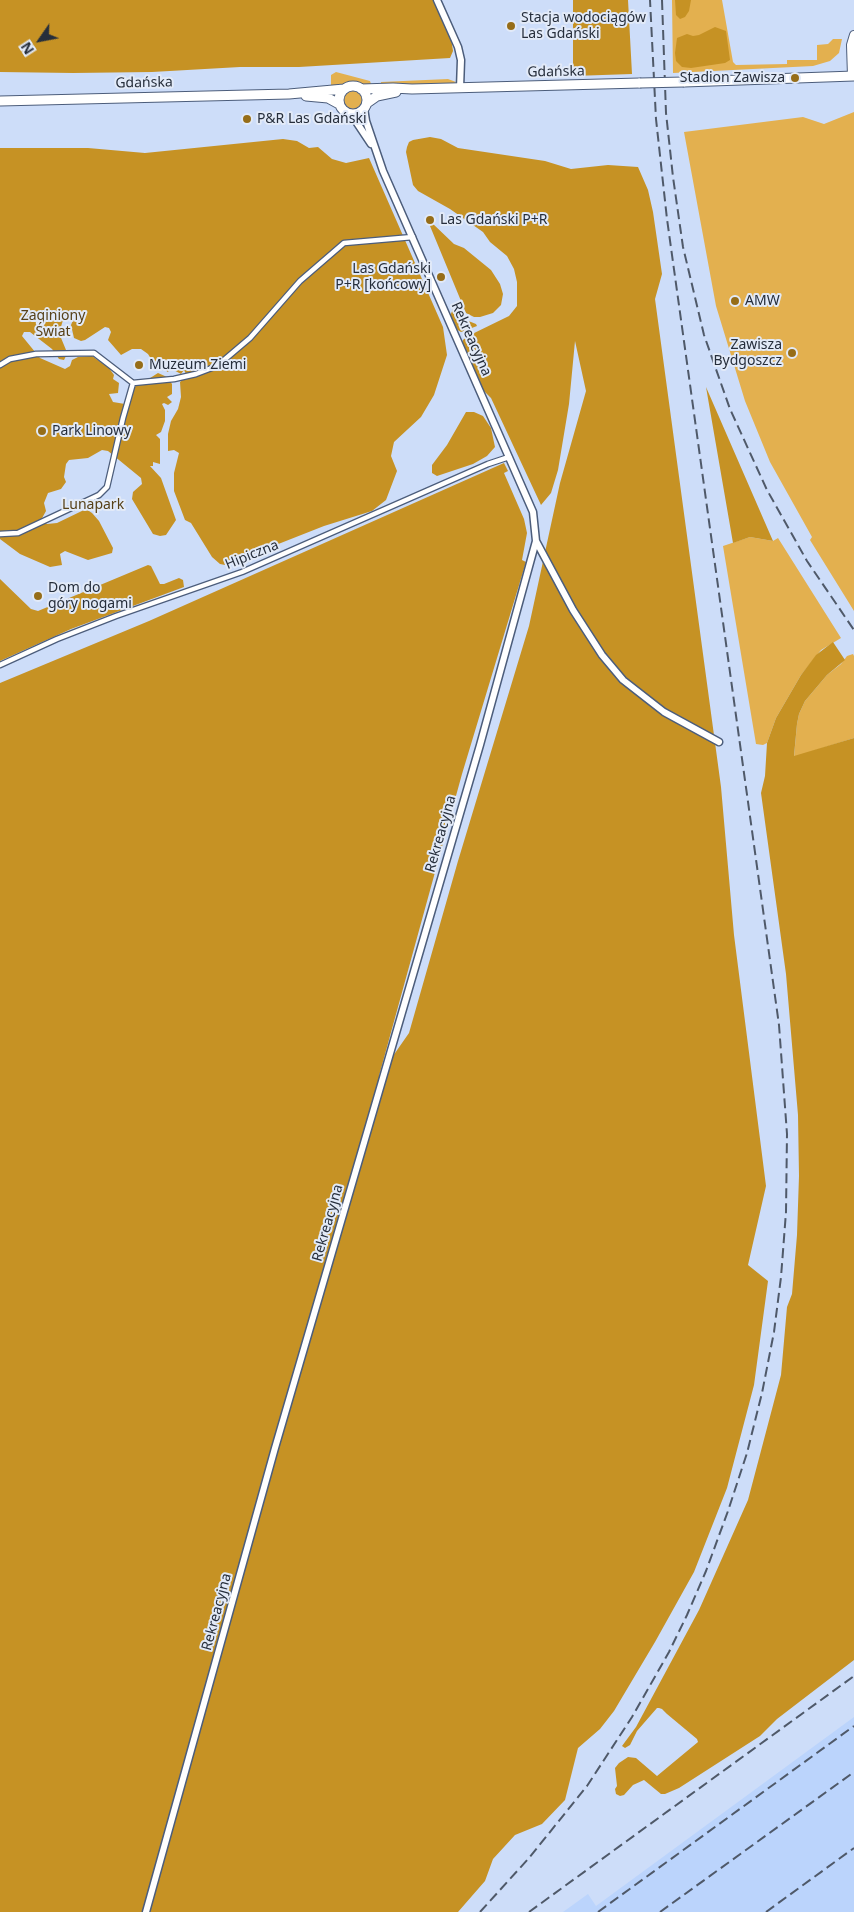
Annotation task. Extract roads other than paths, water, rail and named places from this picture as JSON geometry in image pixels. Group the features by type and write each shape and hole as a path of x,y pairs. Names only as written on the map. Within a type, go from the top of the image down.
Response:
{"main road":[{"name":"Gdańska","path":"362,88 412,89 640,84 853,76"},
{"path":"352,86 362,88 366,95 365,106 358,113 351,114 344,110 339,104 339,96 344,89 352,86"},
{"name":"Gdańska","path":"0,101 289,94 344,89"},
{"name":"Gdańska","path":"365,106 377,96 412,89"},
{"name":"Gdańska","path":"289,94 328,98 339,104"}],"street":[{"path":"437,0 458,47 461,60 460,88"},
{"path":"853,39 853,76"},
{"name":"Rekreacyjna","path":"146,1912 275,1448 480,745 536,541 533,512 374,149 366,121 365,106"},
{"name":"Rekreacyjna","path":"351,114 374,149"},
{"path":"0,364 36,354 94,353 133,383 174,379 196,374 217,366 250,338 300,281 344,243 413,237"},
{"path":"0,534 18,533 98,495 107,487 122,418 133,383"},
{"name":"Hipiczna","path":"0,665 57,639 116,616 242,572 488,464 509,457"},
{"name":"Rekreacyjna","path":"536,541 573,610 602,655 623,680 664,712 719,742"}],"railway":[{"path":"480,1912 529,1858 587,1786 632,1717 669,1652 687,1615 706,1571 747,1453 762,1393 774,1332 781,1277 786,1212 787,1134 779,1025 667,219 656,119 650,0"},
{"path":"662,0 666,113 673,177 683,247 704,335 730,409 767,490 807,561 854,630"},
{"path":"529,1912 854,1676"},
{"path":"598,1912 854,1726"},
{"path":"660,1912 854,1772"},
{"path":"766,1912 854,1848"}],"place":[{"name":"Stacja wodociągów Las Gdański","path":"511,26"},
{"name":"Stadion Zawisza","path":"795,78"},
{"name":"P&R Las Gdański","path":"247,119"},
{"name":"Las Gdański P+R","path":"430,220"},
{"name":"Las Gdański P+R [końcowy]","path":"441,277"},
{"name":"AMW","path":"735,301"},
{"name":"Zawisza Bydgoszcz","path":"792,353"},
{"name":"Muzeum Ziemi","path":"139,365"},
{"name":"Park Linowy","path":"42,431"},
{"name":"Dom do góry nogami","path":"38,596"}],"park label":[{"name":"Zaginiony Świat","path":"53,324"},
{"name":"Lunapark","path":"93,505"}]}
